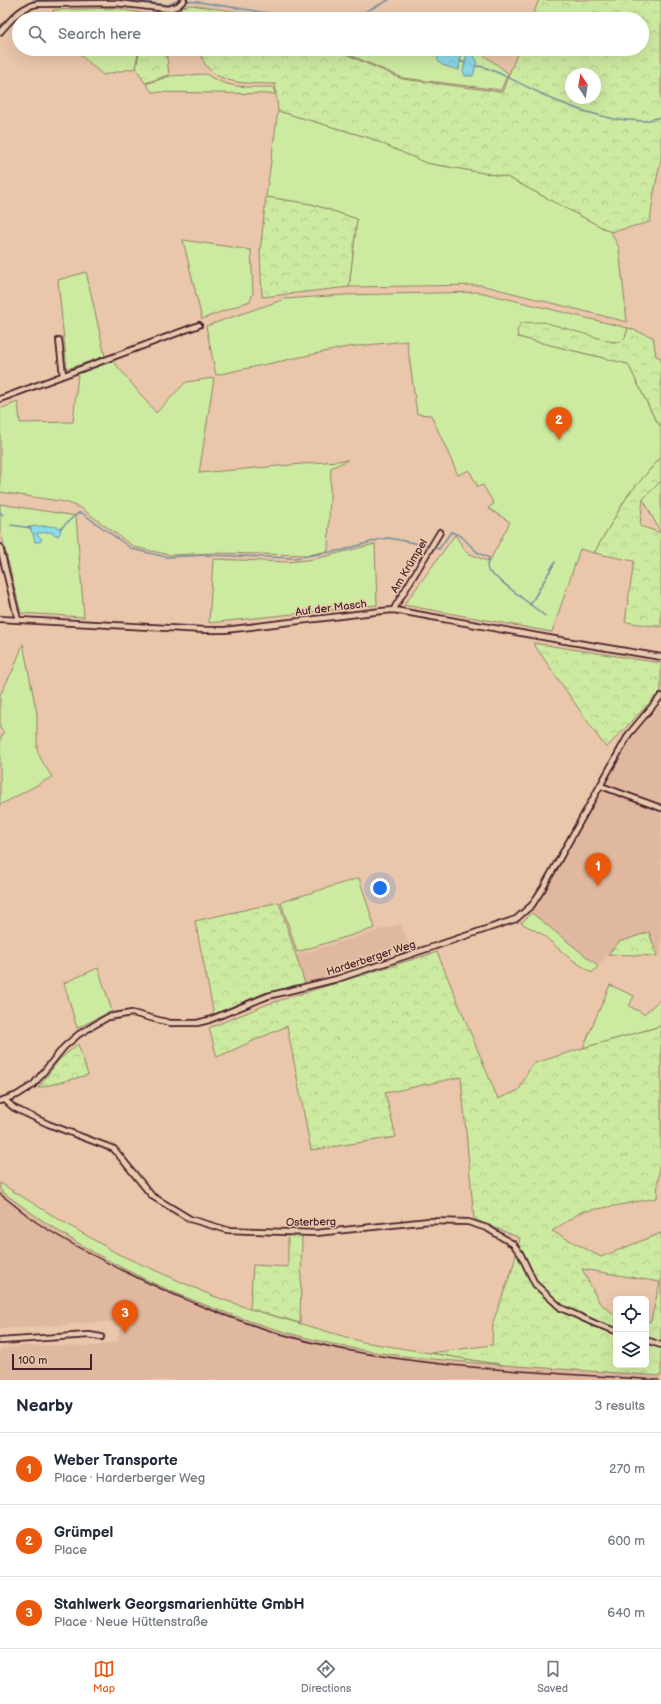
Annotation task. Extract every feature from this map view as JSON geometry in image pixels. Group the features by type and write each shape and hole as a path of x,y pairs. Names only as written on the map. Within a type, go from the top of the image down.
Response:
{"street":[{"path":"20,12 28,6 37,4 116,2 168,9 178,6 184,0"},
{"path":"0,32 12,19"},
{"path":"0,399 199,324"},
{"path":"59,340 63,375"},
{"name":"Am Krümpel","path":"394,610 440,532"},
{"path":"0,547 18,620"},
{"name":"Auf der Masch","path":"0,619 225,630 394,610 661,657"},
{"name":"Harderberger Weg","path":"2,1100 17,1095 32,1085 64,1047 79,1034 108,1018 132,1013 170,1023 197,1023 209,1020 268,996 337,979 516,919 532,905 544,888 629,734 661,696"},
{"path":"601,786 661,808"},
{"name":"Osterberg","path":"2,1100 14,1108 48,1124 114,1149 152,1196 190,1219 227,1230 316,1233 429,1221 468,1222 487,1228 513,1244 520,1253 535,1284 561,1308 596,1324 613,1329"},
{"path":"0,1341 89,1335 101,1337"},
{"path":"649,1341 661,1345"}],"shaded area":[{"path":"661,705 661,955 657,956 648,932 619,942 598,966 532,913 635,732"},
{"path":"400,924 410,946 331,975 304,983 297,955"},
{"path":"0,1190 78,1244 120,1266 175,1292 234,1315 297,1335 360,1349 417,1358 661,1376 661,1380 0,1380 0,1349 22,1346 96,1346 118,1341 119,1321 0,1329"}],"green space":[{"path":"539,0 661,0 661,159 654,192 650,222 611,232 507,177 426,163 370,138 278,111 275,84 246,83 227,80 211,71 205,64 201,56 350,56 402,79 502,92 516,56 649,56 649,12 534,12"},
{"path":"191,5 238,12 160,12"},
{"path":"115,8 136,12 53,12 53,10"},
{"path":"82,56 138,56 135,68 103,75"},
{"path":"139,56 167,56 169,75 145,83 136,68"},
{"path":"352,56 485,56 508,73 501,90 403,78"},
{"path":"206,74 214,79 230,85 246,87 273,87 275,94 152,92 146,84 170,76"},
{"path":"278,111 370,138 426,163 507,177 611,232 619,248 627,322 481,285 349,287 357,219 311,204 266,197"},
{"path":"266,197 311,204 357,219 349,287 262,297 260,253"},
{"path":"183,240 251,250 253,293 250,301 202,319"},
{"path":"86,272 105,356 67,369 58,280"},
{"path":"479,292 628,328 625,338 620,342 518,337 628,364 654,417 661,427 661,457 628,495 594,553 580,549 552,632 404,605 455,535 466,552 489,562 510,522 488,508 494,504 483,485 478,487 469,470 458,475 431,415 417,414 407,341 347,347 216,375 206,326 285,299 344,295"},
{"path":"544,322 612,342 621,342 625,338 628,328 653,337 656,356 661,358 661,427 654,417 628,364 518,337 517,331 521,323"},
{"path":"113,361 156,413 186,382 214,378 199,473 348,460 331,468 328,551 308,555 213,553 170,555 134,547 81,508 66,502 0,492 0,409 18,402 20,423 73,422 78,374"},
{"path":"661,457 661,481 643,499 640,526 661,533 661,627 625,622 634,561 594,553 628,495"},
{"path":"661,481 661,533 643,499"},
{"path":"0,504 76,516 84,617 21,613 0,529"},
{"path":"375,544 377,605 209,623 213,559 288,562 315,559"},
{"path":"533,643 661,663 661,691 606,748"},
{"path":"23,644 37,714 37,750 52,777 0,805 0,739 4,732 0,729 0,695 13,670"},
{"path":"359,878 375,928 297,952 281,902"},
{"path":"279,902 305,984 264,993 214,1014 195,921"},
{"path":"532,913 598,966 592,973 567,956 542,934 521,923"},
{"path":"649,932 657,956 608,954 619,942"},
{"path":"437,952 498,1099 519,1090 532,1064 661,1026 661,1166 659,1167 657,1198 581,1212 552,1231 601,1257 661,1233 661,1376 503,1365 430,1353 492,1345 493,1322 513,1267 520,1238 474,1219 461,1077 385,1093 396,1137 311,1150 287,1026 217,1057 209,1028 268,1004"},
{"path":"98,968 112,1011 77,1028 64,983"},
{"path":"610,985 634,996 629,1006 644,1014 661,999 661,1026 583,1048"},
{"path":"78,1044 88,1075 38,1088 59,1060"},
{"path":"0,1183 118,1254 213,1296 250,1309 363,1342 503,1365 380,1353 326,1343 252,1322 215,1309 144,1278 78,1243 38,1218 0,1190"},
{"path":"288,1235 302,1235 300,1323 250,1309 253,1265 288,1267"}],"water":[{"path":"461,56 459,70 442,65 438,61 438,57"},
{"path":"466,56 474,56 477,61 473,76 465,76 463,71"},
{"path":"54,526 61,528 60,533 58,536 50,532 38,533 37,535 42,539 40,542 35,542 29,527"}],"waterway":[{"path":"33,0 65,0"},
{"path":"130,0 169,5 181,0"},
{"path":"364,12 389,0"},
{"path":"185,1 262,12"},
{"path":"460,61 465,63"},
{"path":"476,66 484,67 501,74 554,100 583,111 614,119 645,121 661,117"},
{"path":"0,512 3,515"},
{"path":"60,529 78,513 82,513 132,549 166,557 206,555 295,558 343,550 389,538 430,546"},
{"path":"11,525 31,528"},
{"path":"433,547 439,549 451,532 461,536 477,552 489,558 487,565 488,571 545,616"},
{"path":"530,605 555,562"}],"railway":[{"path":"0,1194 36,1222 49,1230 74,1245 140,1279 221,1314 305,1341 399,1359 510,1370 659,1380"}],"place":[{"name":"Grümpel","path":"559,440"},
{"name":"Weber Transporte","path":"598,886"},
{"name":"Stahlwerk Georgsmarienhütte GmbH","path":"125,1333"}]}
